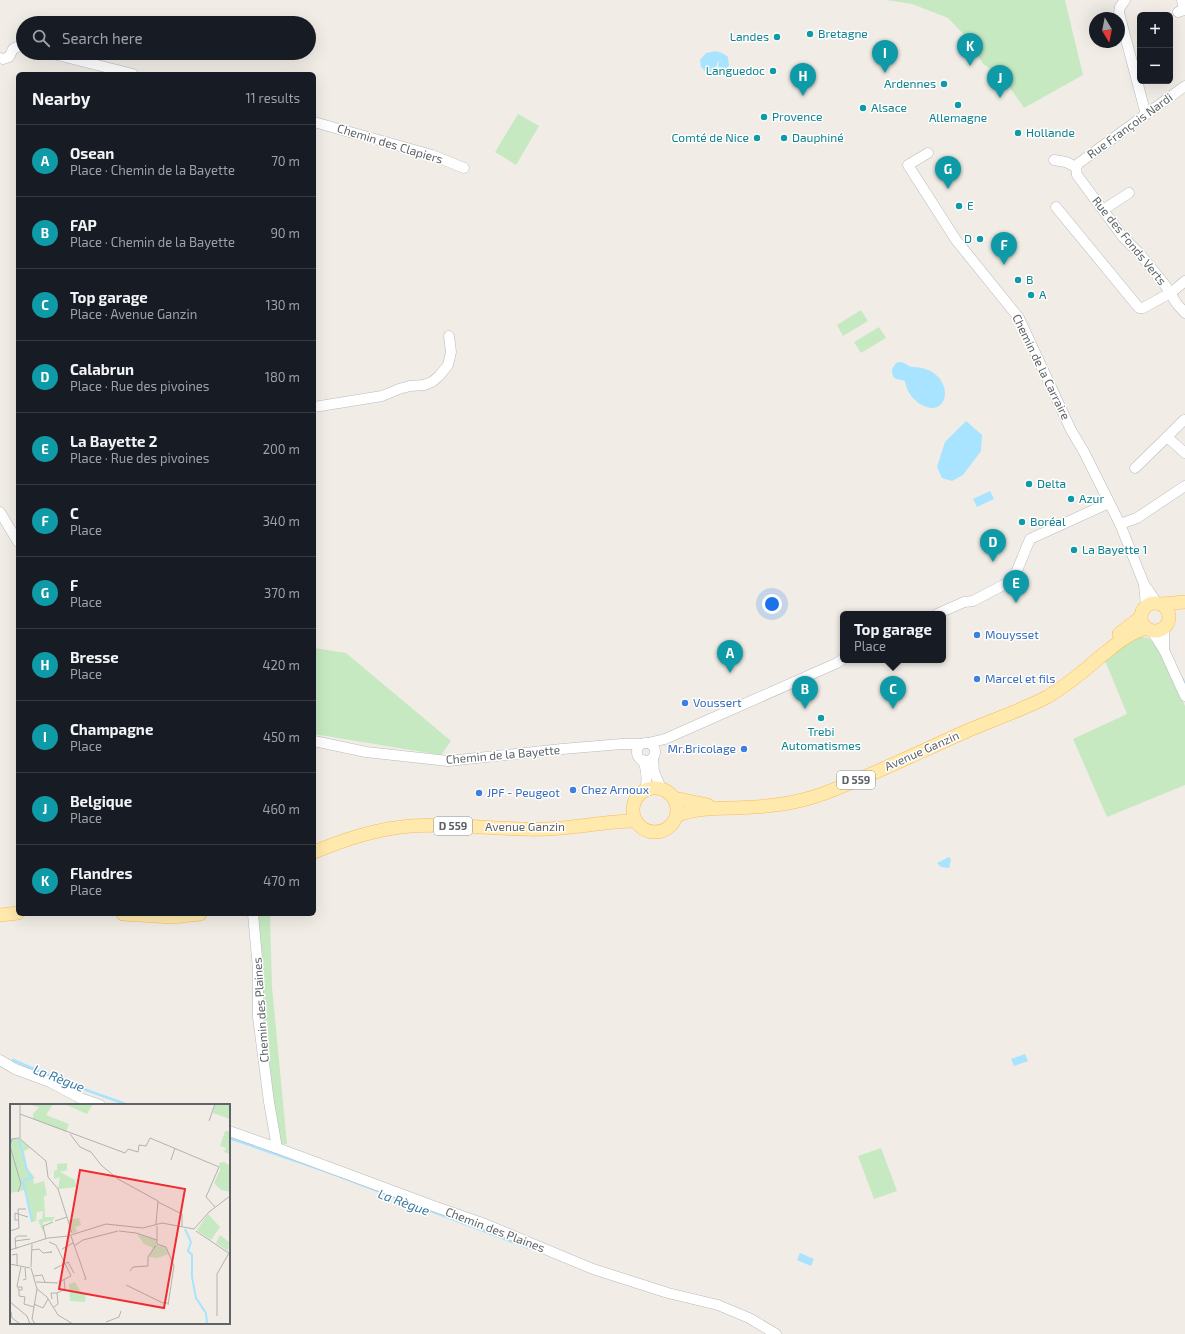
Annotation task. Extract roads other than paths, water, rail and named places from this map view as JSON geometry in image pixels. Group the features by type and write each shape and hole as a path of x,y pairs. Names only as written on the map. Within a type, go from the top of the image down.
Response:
{"main road":[{"name":"Avenue Ganzin","path":"674,798 716,807 733,808 778,805 798,802 817,796 988,721 1049,689 1155,617 1185,603"},
{"path":"656,787 661,788 666,790 674,798 676,804 676,816 673,823 668,828 658,832 646,830 635,821 632,806 635,799 644,790 656,787"},
{"name":"Avenue Ganzin","path":"596,824 632,806"},
{"name":"Avenue Ganzin","path":"676,816 686,812 716,807"},
{"name":"Avenue Ganzin","path":"316,851 364,834 388,828 435,825 516,830 548,829 635,821"},
{"path":"0,915 16,913"},
{"path":"156,916 181,916"}],"street":[{"path":"1125,0 1120,7 1119,13 1145,111 1144,115"},
{"path":"1178,12 1184,10 1182,0"},
{"path":"0,58 3,59 9,57 13,49 16,47"},
{"path":"77,60 125,72"},
{"name":"Rue François Nardi","path":"1076,167 1078,163 1185,86"},
{"name":"Chemin des Clapiers","path":"316,123 432,155 464,168"},
{"name":"Chemin de la Carraire","path":"928,154 908,165 956,240 1019,318 1071,430 1084,452 1120,524 1130,554 1144,584 1164,650 1185,696"},
{"path":"1054,160 1066,162 1076,167"},
{"name":"Rue des Fonds Verts","path":"1076,167 1077,174 1123,237 1165,285 1185,312"},
{"path":"1103,210 1129,193"},
{"path":"1056,208 1139,308 1143,308 1170,293 1185,281"},
{"path":"316,407 382,396 399,389 410,386 424,386 432,382 448,365 451,352 449,336"},
{"path":"1135,468 1184,420"},
{"path":"1167,437 1185,453"},
{"path":"1120,524 1137,518 1185,486"},
{"path":"944,611 964,602 973,601 1013,580 1030,539 1109,503"},
{"path":"0,512 16,539"},
{"path":"646,751 665,739 840,662"},
{"name":"Chemin de la Bayette","path":"316,741 366,752 448,761 622,744 646,751"},
{"path":"646,751 661,788"},
{"path":"644,790 647,782 646,751"},
{"name":"Chemin des Plaines","path":"253,916 258,969 258,1017 269,1102 277,1148 485,1224 593,1269 668,1293 718,1305 749,1318 776,1334"},
{"path":"0,1060 16,1069 50,1082 80,1098 97,1104"},
{"path":"230,1131 277,1148"}],"water":[{"path":"716,51 722,53 728,57 729,66 723,70 720,69 718,66 719,61 713,72 706,72 701,67 700,60 706,53"},
{"path":"899,362 911,367 927,370 937,376 943,384 945,393 943,401 939,406 931,408 920,404 914,400 910,394 905,381 894,378 892,369 896,363"},
{"path":"966,421 982,435 981,451 963,475 952,481 942,478 937,467 945,442"},
{"path":"990,491 994,499 977,507 973,499"},
{"path":"949,857 951,860 949,868 941,867 937,863"},
{"path":"1025,1054 1028,1061 1014,1066 1011,1059"},
{"path":"800,1253 814,1259 811,1266 797,1260"}],"waterway":[{"path":"1182,678 1185,684"},
{"name":"La Règue","path":"13,1060 64,1082 125,1104"},
{"name":"La Règue","path":"230,1138 325,1171 529,1248"}],"place":[{"name":"Bretagne","path":"810,34"},
{"name":"Landes","path":"777,37"},
{"name":"Flandres","path":"970,66"},
{"name":"Languedoc","path":"773,71"},
{"name":"Champagne","path":"885,73"},
{"name":"Ardennes","path":"944,84"},
{"name":"Bresse","path":"803,96"},
{"name":"Belgique","path":"1000,98"},
{"name":"Allemagne","path":"958,105"},
{"name":"Alsace","path":"863,108"},
{"name":"Provence","path":"764,117"},
{"name":"Hollande","path":"1018,133"},
{"name":"Comté de Nice","path":"757,138"},
{"name":"Dauphiné","path":"784,138"},
{"name":"F","path":"948,189"},
{"name":"E","path":"959,206"},
{"name":"D","path":"980,239"},
{"name":"C","path":"1004,265"},
{"name":"B","path":"1018,280"},
{"name":"A","path":"1031,295"},
{"name":"Delta","path":"1029,484"},
{"name":"Azur","path":"1071,499"},
{"name":"Boréal","path":"1022,522"},
{"name":"La Bayette 1","path":"1074,550"},
{"name":"Calabrun","path":"993,562"},
{"name":"La Bayette 2","path":"1016,603"},
{"name":"Mouysset","path":"977,635"},
{"name":"Osean","path":"730,673"},
{"name":"Marcel et fils","path":"977,679"},
{"name":"Voussert","path":"685,703"},
{"name":"FAP","path":"805,709"},
{"name":"Top garage","path":"893,709"},
{"name":"Trebi Automatismes","path":"821,718"},
{"name":"Mr.Bricolage","path":"744,749"},
{"name":"Chez Arnoux","path":"573,790"},
{"name":"JPF - Peugeot","path":"479,793"}]}
